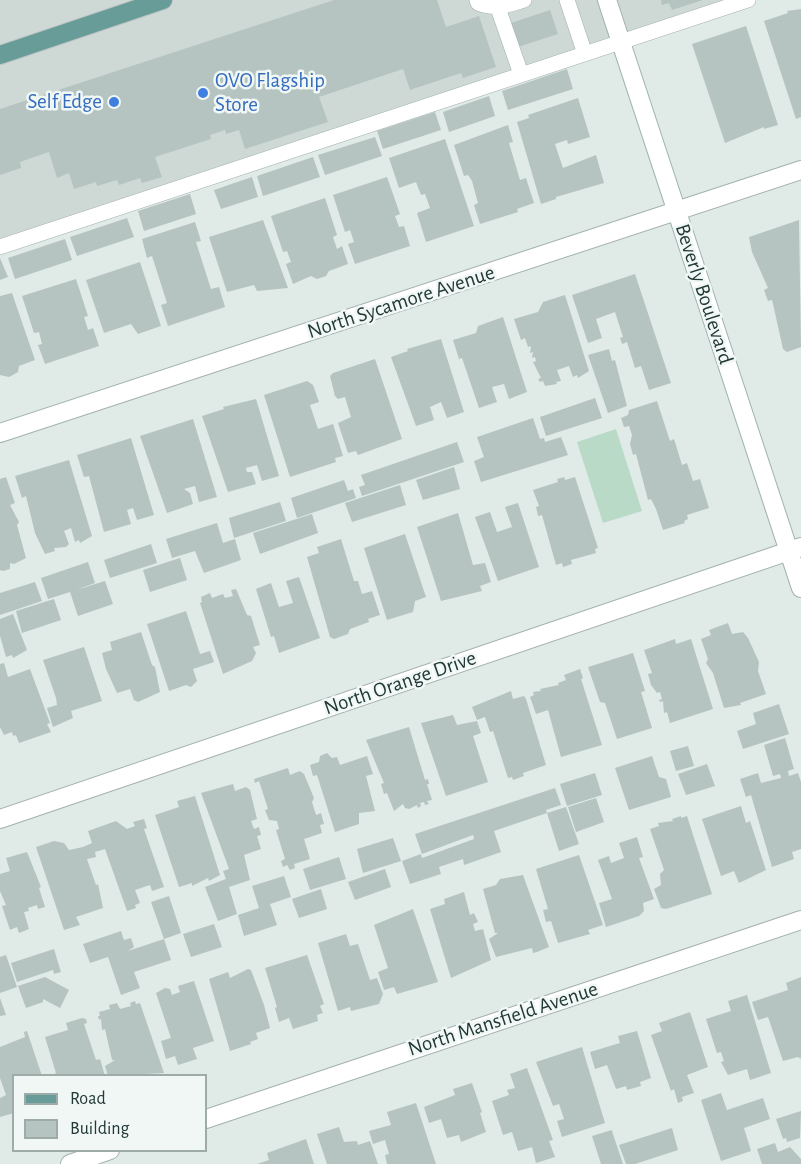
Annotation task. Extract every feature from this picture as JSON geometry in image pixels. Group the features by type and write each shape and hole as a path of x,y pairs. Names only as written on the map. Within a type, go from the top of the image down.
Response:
{"main road":[{"path":"0,55 164,0"}],"street":[{"name":"Beverly Boulevard","path":"607,0 676,211 795,549 801,588"},
{"name":"North Sycamore Avenue","path":"0,433 801,170"},
{"name":"North Orange Drive","path":"0,819 795,549"},
{"name":"North Mansfield Avenue","path":"207,1119 801,920"},
{"path":"70,1164 104,1152"}],"lane":[{"path":"477,0 478,3 488,7 498,8 524,0"},
{"path":"567,0 585,54"},
{"path":"0,247 748,0"},
{"path":"498,8 521,75"}],"shaded area":[{"path":"0,0 734,0 0,240"}],"green space":[{"path":"616,429 642,511 603,523 577,442"}],"building":[{"path":"334,0 437,0 446,27 479,16 496,67 463,78 461,73 410,90 403,69 319,97 328,122 245,149 239,130 226,134 225,130 210,135 211,139 155,157 162,177 142,183 140,178 119,185 117,180 97,186 96,182 74,189 69,173 57,178 49,152 20,162 21,168 0,175 0,109"},
{"path":"661,0 703,0 672,10 669,3 662,5"},
{"path":"801,9 801,117 796,119 764,21 788,13 787,11"},
{"path":"550,10 558,34 518,47 511,23"},
{"path":"746,26 778,125 764,129 764,127 725,143 692,44"},
{"path":"567,69 573,89 508,110 502,91"},
{"path":"489,96 495,116 449,132 443,112"},
{"path":"578,98 590,137 568,144 567,140 555,144 563,168 596,155 604,183 556,197 556,199 541,204 517,122 529,118 528,115"},
{"path":"435,112 441,130 383,149 377,131"},
{"path":"508,125 513,142 509,143 520,180 526,178 534,203 517,209 518,212 480,224 474,205 478,203 472,181 468,175 464,176 454,145"},
{"path":"375,137 382,156 325,175 318,155"},
{"path":"445,139 474,226 426,242 417,213 430,208 425,194 421,195 416,182 399,188 389,158"},
{"path":"313,157 320,177 263,196 257,176"},
{"path":"252,177 258,197 221,209 214,190"},
{"path":"387,177 400,214 395,216 399,227 404,226 410,246 355,264 348,244 354,242 350,230 345,232 333,195"},
{"path":"190,194 196,214 144,231 138,211"},
{"path":"325,198 337,235 333,237 337,249 342,246 348,264 329,271 326,276 317,279 311,276 293,284 286,264 291,262 287,251 283,252 271,216"},
{"path":"127,218 134,237 77,256 70,237"},
{"path":"263,220 288,288 257,291 254,285 227,292 209,237"},
{"path":"799,220 801,347 787,352 783,349 772,300 768,301 764,290 768,288 752,252 749,237"},
{"path":"195,222 201,241 196,242 211,289 219,287 225,307 168,326 161,305 167,303 152,256 147,258 142,239"},
{"path":"65,239 72,260 15,279 8,258"},
{"path":"0,258 8,277 0,280"},
{"path":"140,262 161,326 138,334 131,324 104,333 86,280"},
{"path":"635,274 671,383 649,390 641,366 635,368 627,342 622,344 620,338 623,337 615,312 596,319 602,338 588,343 572,295"},
{"path":"76,279 88,316 84,317 88,330 93,328 99,346 45,364 38,345 42,344 39,332 34,333 22,296"},
{"path":"12,293 35,360 19,366 18,372 9,377 0,375 0,296"},
{"path":"565,295 589,371 578,378 577,375 573,377 569,366 557,370 561,381 545,386 543,381 540,382 538,379 541,378 533,362 536,361 535,357 532,358 533,352 530,353 531,346 528,347 525,338 521,340 514,319 538,312 543,302"},
{"path":"503,317 527,392 509,399 504,384 492,387 497,402 479,408 462,358 459,359 453,340 476,333 478,326"},
{"path":"441,339 464,412 447,418 441,402 430,407 434,420 416,426 391,357 408,351 407,349"},
{"path":"609,349 612,361 615,360 627,406 608,413 588,355"},
{"path":"375,359 402,439 358,455 356,451 348,453 338,423 351,417 345,397 338,399 335,396 330,376"},
{"path":"307,381 313,385 319,402 310,405 318,429 333,424 343,456 335,458 336,462 290,477 264,395"},
{"path":"595,398 602,418 546,436 540,417"},
{"path":"256,399 279,476 262,481 257,465 246,468 247,472 252,472 256,484 228,492 202,416 224,409 223,407"},
{"path":"657,401 670,441 674,439 682,465 687,463 693,481 700,479 709,508 687,515 688,519 684,521 685,523 663,530 651,499 648,500 636,454 633,455 629,426 624,427 621,418 628,415 629,410"},
{"path":"533,418 540,439 544,438 545,442 561,437 568,455 481,482 474,461 484,457 477,437"},
{"path":"193,419 217,497 199,502 195,486 184,489 190,493 193,504 167,513 140,436"},
{"path":"131,438 154,515 137,520 133,508 127,510 131,524 104,532 89,476 84,477 77,455"},
{"path":"457,442 464,462 362,496 359,487 365,485 361,475"},
{"path":"69,460 92,536 80,543 79,540 75,542 71,528 64,531 69,544 66,547 54,548 55,551 45,554 35,533 26,496 22,498 15,476"},
{"path":"454,467 460,489 423,500 416,480"},
{"path":"6,477 15,503 10,505 19,522 17,525 26,558 14,564 10,563 10,569 3,571 0,570 0,479"},
{"path":"564,477 565,480 575,477 598,548 595,549 596,553 571,560 572,564 563,567 562,563 556,565 542,515 538,516 536,507 539,506 533,490 558,482 557,479"},
{"path":"344,480 348,491 353,489 356,498 297,518 291,498"},
{"path":"400,485 406,505 352,522 345,503"},
{"path":"280,502 286,521 234,538 229,518"},
{"path":"518,503 539,567 498,581 475,517 490,512 497,532 512,527 505,507"},
{"path":"458,513 473,565 485,563 491,582 480,586 482,591 441,601 417,527"},
{"path":"312,514 318,533 260,554 253,533"},
{"path":"217,523 223,543 235,539 241,560 204,573 195,551 172,558 166,539"},
{"path":"405,534 426,597 415,601 413,612 387,620 364,548"},
{"path":"341,539 354,581 358,581 362,594 372,591 380,615 350,629 348,634 334,639 330,637 307,557 319,553 317,547"},
{"path":"151,544 157,563 110,578 104,560"},
{"path":"180,558 187,580 150,592 143,570"},
{"path":"88,562 95,583 76,590 105,581 113,604 78,616 70,592 48,599 41,578"},
{"path":"299,577 320,638 279,653 274,636 271,637 256,589 271,583 279,607 293,603 286,581"},
{"path":"35,582 42,601 0,615 0,593"},
{"path":"236,589 247,615 251,616 260,645 253,647 256,653 252,661 223,674 200,603 202,602 201,597 210,593 212,598 223,594 225,598 233,596 231,590"},
{"path":"54,599 61,620 22,633 16,611"},
{"path":"186,611 200,654 210,651 214,662 193,669 197,681 191,687 186,685 169,691 147,624"},
{"path":"13,614 27,650 13,658 12,655 6,657 0,636 0,619"},
{"path":"728,623 732,634 743,632 748,638 759,662 758,671 766,694 740,703 741,705 724,708 713,673 706,663 708,659 701,639 711,635 709,630"},
{"path":"141,632 152,665 155,667 160,692 138,702 134,700 130,689 117,693 106,669 102,653 112,650 110,642"},
{"path":"675,639 676,644 691,639 713,709 670,723 667,712 664,713 663,701 659,700 662,699 660,692 657,693 651,685 648,674 652,673 644,650"},
{"path":"84,647 102,701 71,711 73,718 53,727 47,708 57,705 56,698 43,660"},
{"path":"633,653 645,691 641,692 652,728 617,739 605,703 600,702 588,667"},
{"path":"4,663 8,677 30,669 50,723 47,724 51,732 19,743 12,732 4,735 0,727 0,664"},
{"path":"580,669 583,678 581,679 602,745 561,757 548,710 536,714 530,697 534,695 533,692 541,691 540,689 559,685 558,683 566,680 564,675"},
{"path":"511,691 513,699 524,696 526,699 546,765 523,773 524,776 513,780 512,777 508,778 493,731 490,732 485,717 477,720 472,707"},
{"path":"779,704 789,734 743,749 737,731 756,724 753,713"},
{"path":"453,715 457,725 477,721 481,733 473,736 488,782 446,796 421,723"},
{"path":"409,727 425,780 428,779 429,784 427,784 432,800 427,801 429,804 425,805 424,802 420,803 421,806 418,808 417,805 409,809 405,808 403,804 394,811 387,793 384,794 381,784 384,783 366,740"},
{"path":"785,738 794,769 788,771 789,776 798,773 801,782 801,849 792,852 794,859 772,867 751,795 746,797 740,779 758,773 761,783 781,778 780,774 773,776 764,745"},
{"path":"688,746 694,766 676,771 670,751"},
{"path":"327,753 332,758 337,757 340,765 367,756 373,774 366,776 375,811 359,813 359,824 335,832 317,775 313,776 310,765 319,762 320,756"},
{"path":"652,756 659,777 666,779 671,797 629,810 615,768"},
{"path":"707,764 715,786 686,795 678,774"},
{"path":"288,768 290,775 300,771 304,774 314,798 312,802 316,815 321,813 324,824 320,825 322,833 304,839 310,859 294,864 295,868 290,870 287,865 283,867 281,861 285,859 276,830 279,829 277,821 269,820 259,781 255,783 254,779"},
{"path":"595,773 602,795 567,806 560,784"},
{"path":"233,784 235,791 246,787 250,790 257,819 251,821 254,829 259,827 261,835 257,836 261,849 244,855 250,880 229,887 237,914 218,921 205,887 226,879 223,871 229,869 201,793"},
{"path":"555,788 561,805 546,810 547,813 494,831 501,852 464,865 463,859 439,867 441,874 410,884 402,861 421,854 422,858 474,839 473,835 422,854 415,834"},
{"path":"195,796 220,875 192,886 192,883 179,887 155,815 179,807 177,801"},
{"path":"596,798 604,822 576,832 568,807"},
{"path":"741,806 746,823 750,821 766,870 739,883 734,871 721,876 702,819"},
{"path":"566,807 579,844 559,851 547,813"},
{"path":"681,816 681,818 687,816 712,894 666,909 661,908 654,889 661,885 660,874 664,870 650,829 659,826 658,823 673,821 672,819"},
{"path":"144,819 147,828 144,829 164,887 152,891 150,885 135,890 140,903 135,905 136,908 127,911 105,849 95,852 96,857 87,859 96,885 98,884 103,908 76,917 80,925 64,930 36,847 54,841 64,843 69,850 83,847 92,843 88,831 116,821 127,829 135,826 133,822"},
{"path":"637,837 643,857 639,858 654,899 643,903 644,911 639,916 606,927 599,903 612,899 598,860 609,856 611,863 624,858 619,843"},
{"path":"393,838 401,861 363,873 357,849"},
{"path":"27,852 41,887 39,888 45,907 38,909 37,905 24,912 29,929 19,933 17,927 10,930 2,906 6,905 0,891 0,874 10,871 6,858"},
{"path":"579,855 603,925 588,930 590,934 558,943 551,921 546,922 543,910 548,909 536,869"},
{"path":"339,857 346,879 310,890 303,869"},
{"path":"385,869 391,887 355,900 348,882"},
{"path":"523,875 549,947 533,953 532,948 496,957 489,939 498,933 495,933 483,889 496,885 500,879"},
{"path":"284,876 291,897 270,904 277,925 244,936 238,915 259,908 252,886"},
{"path":"321,889 327,909 299,918 292,899"},
{"path":"464,892 470,915 474,913 478,922 473,924 475,931 483,929 491,960 451,978 430,909 445,904 444,899"},
{"path":"169,896 181,933 164,939 151,902"},
{"path":"413,909 438,982 397,994 394,987 384,990 378,972 388,968 374,925"},
{"path":"214,924 222,947 191,957 183,934"},
{"path":"121,931 124,940 131,938 134,947 128,951 164,939 171,960 134,972 140,988 121,995 108,957 90,963 83,944"},
{"path":"346,934 350,946 358,944 370,980 377,978 383,994 379,1004 351,1011 350,1007 338,1011 318,943"},
{"path":"54,949 61,972 54,974 53,970 17,982 11,963"},
{"path":"6,955 17,987 0,993 0,957"},
{"path":"307,955 324,1004 320,1006 323,1013 317,1015 318,1021 293,1029 289,1018 279,1022 275,1008 277,1007 265,968"},
{"path":"248,969 251,970 270,1028 256,1033 258,1039 250,1042 251,1044 230,1051 209,979 228,972 230,978"},
{"path":"45,977 69,990 60,1008 43,999 43,1002 26,1008 18,986"},
{"path":"801,977 801,1059 798,1057 783,1061 768,1017 758,1020 752,1002 788,990 786,983"},
{"path":"194,981 214,1041 193,1048 197,1059 178,1065 175,1056 166,1059 161,1041 171,1038 156,993 165,988 170,989 172,995 180,992 178,986"},
{"path":"747,995 771,1073 750,1080 747,1069 728,1075 721,1062 724,1061 721,1052 717,1053 706,1019 731,1011 728,1001"},
{"path":"0,998 6,1015 0,1016"},
{"path":"135,1001 136,1004 140,1003 164,1073 107,1074 105,1066 115,1060 112,1060 105,1029 102,1030 99,1012 110,1009 109,1005 117,1003 120,1009 131,1006 130,1003"},
{"path":"690,1012 708,1067 687,1075 694,1093 682,1097 683,1101 678,1103 674,1089 671,1091 651,1035 662,1031 659,1023"},
{"path":"86,1019 87,1023 84,1024 96,1060 100,1059 104,1074 54,1074 56,1073 45,1037 68,1030 66,1023"},
{"path":"27,1031 41,1074 12,1074 12,1114 0,1117 0,1098 6,1095 0,1078 0,1047 25,1037 24,1032"},
{"path":"637,1031 651,1078 640,1082 641,1086 627,1090 626,1086 616,1089 607,1065 595,1069 590,1052 620,1043 618,1036"},
{"path":"582,1047 605,1123 562,1137 557,1121 564,1119 559,1104 553,1106 536,1062"},
{"path":"527,1068 553,1140 549,1141 555,1157 536,1163 532,1147 518,1151 512,1132 503,1135 492,1101 509,1095 507,1090 515,1088 510,1074"},
{"path":"472,1083 486,1132 461,1142 459,1135 447,1138 441,1119 429,1123 424,1107 455,1095 453,1089"},
{"path":"721,1093 727,1110 763,1098 770,1119 744,1128 751,1151 721,1161 701,1100"},
{"path":"416,1103 436,1164 387,1164 385,1155 389,1154 385,1140 373,1144 369,1131 391,1125 387,1112"},
{"path":"801,1111 800,1138 787,1142 786,1138 783,1139 776,1119"},
{"path":"339,1127 344,1142 357,1141 358,1145 370,1141 378,1164 327,1164 317,1134"},
{"path":"672,1128 678,1150 635,1164 626,1164 619,1145"},
{"path":"612,1130 623,1164 601,1164 592,1136"},
{"path":"306,1139 314,1164 257,1164 269,1160 267,1153"},
{"path":"775,1143 778,1152 790,1147 801,1159 801,1164 762,1164 757,1149"}],"place":[{"name":"OVO Flagship Store","path":"203,93"},
{"name":"Self Edge","path":"114,102"}]}
